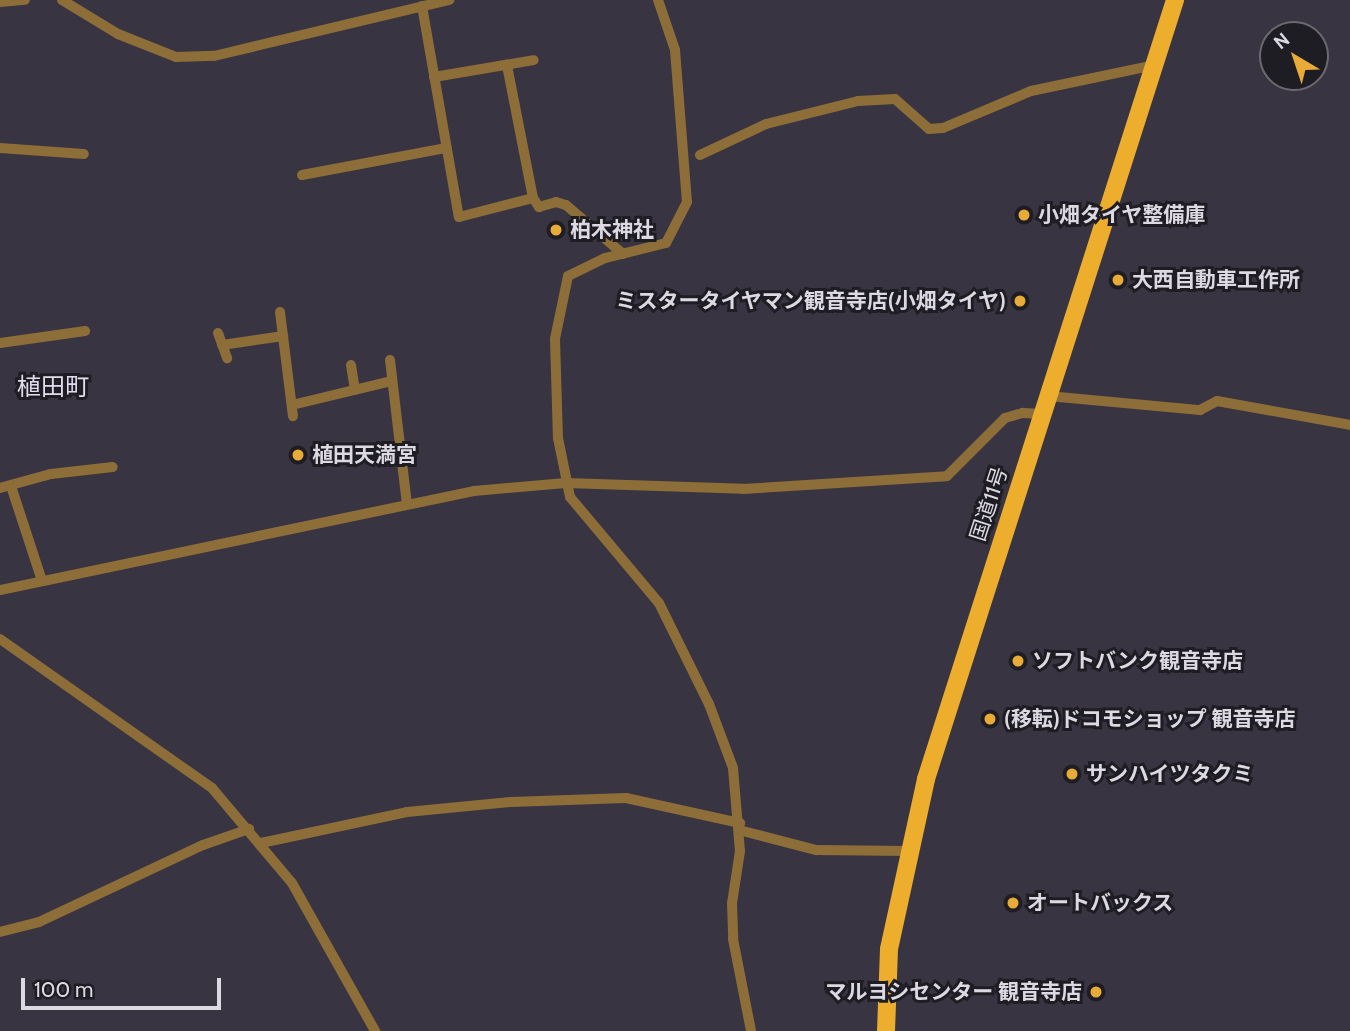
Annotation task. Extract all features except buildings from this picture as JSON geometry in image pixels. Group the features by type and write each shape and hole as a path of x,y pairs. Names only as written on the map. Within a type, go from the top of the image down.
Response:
{"highway":[{"name":"国道11号","path":"886,1031 889,949 908,851 972,628 1175,0"}],"street":[{"path":"0,2 25,0"},
{"path":"62,0 118,34 176,57 214,56 449,0"},
{"path":"658,0 675,50 687,202 666,243 573,270 565,285 554,377 566,483 580,514 659,603 709,704 733,768 739,826 733,939 751,1031"},
{"path":"422,6 459,217 533,198"},
{"path":"434,77 534,60"},
{"path":"507,65 533,198 539,207 556,202 566,205 623,254"},
{"path":"700,155 766,124 858,101 895,99 929,129 943,128 1031,91 1154,65"},
{"path":"0,148 84,155"},
{"path":"302,175 446,148"},
{"path":"280,312 292,410 391,381"},
{"path":"0,342 85,331"},
{"path":"218,333 227,358"},
{"path":"222,345 283,336"},
{"path":"390,360 407,503"},
{"path":"351,365 355,390"},
{"path":"1048,396 1199,410 1216,401 1350,425"},
{"path":"0,590 474,491 566,483 743,489 947,476 1005,418 1023,413 1042,414"},
{"path":"42,581 6,487 51,474 113,467"},
{"path":"0,639 191,770 249,829 292,883 375,1031"},
{"path":"261,843 407,812 511,802 626,798 739,826 816,850 908,851"},
{"path":"0,932 29,926 203,845 249,829"}],"place":[{"name":"小畑タイヤ整備庫","path":"1024,215"},
{"name":"柏木神社","path":"556,230"},
{"name":"大西自動車工作所","path":"1118,280"},
{"name":"ミスタータイヤマン観音寺店(小畑タイヤ)","path":"1020,301"},
{"name":"植田天満宮","path":"298,455"},
{"name":"ソフトバンク観音寺店","path":"1018,661"},
{"name":"(移転)ドコモショップ 観音寺店","path":"990,719"},
{"name":"サンハイツタクミ","path":"1072,774"},
{"name":"オートバックス","path":"1013,903"},
{"name":"マルヨシセンター 観音寺店","path":"1096,992"}],"district":[{"name":"植田町","path":"53,387"}]}
